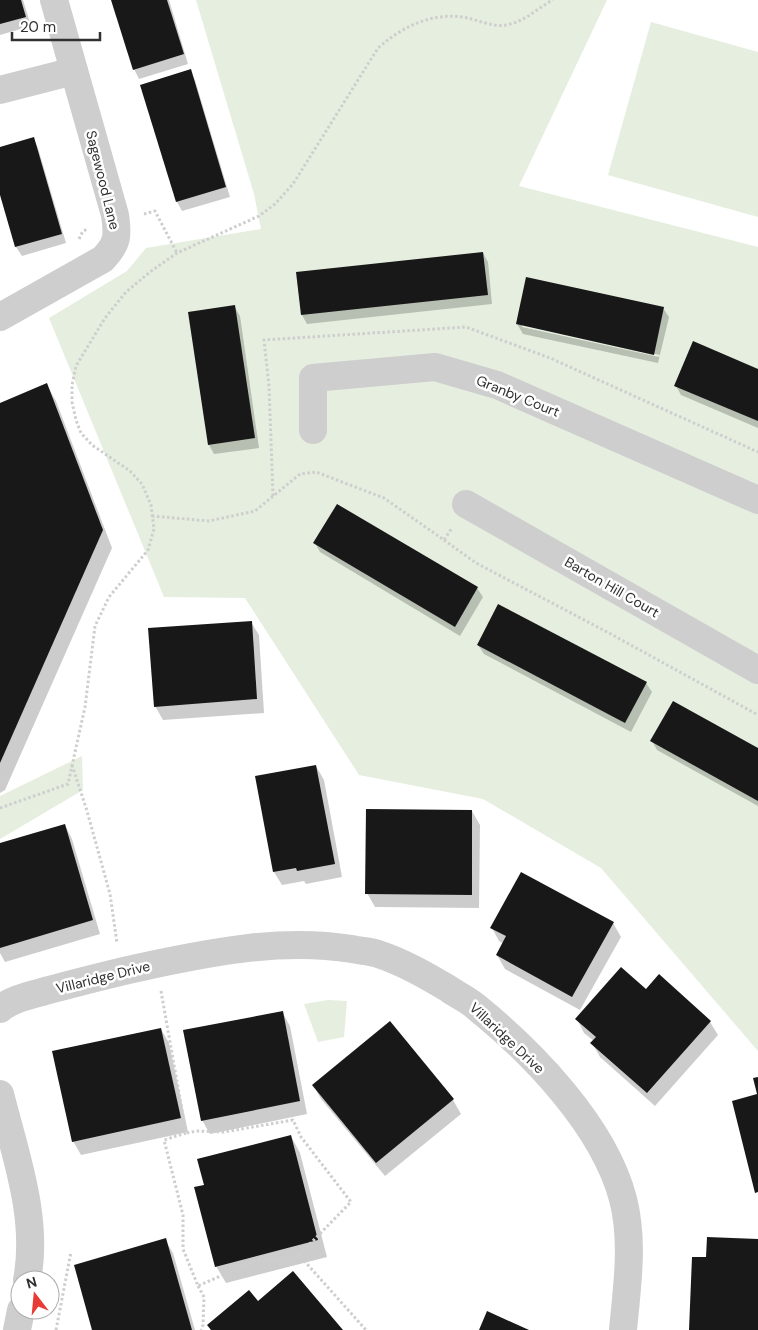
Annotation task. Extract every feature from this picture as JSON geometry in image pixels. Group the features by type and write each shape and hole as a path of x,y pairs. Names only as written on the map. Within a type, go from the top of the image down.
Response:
{"street":[{"name":"Sagewood Lane","path":"0,317 103,259 113,248 118,233 115,215 54,0"},
{"path":"0,90 74,71"},
{"name":"Granby Court","path":"313,430 313,378 435,367 497,385 758,500"},
{"name":"Barton Hill Court","path":"466,504 758,670"},
{"name":"Villaridge Drive","path":"0,1009 22,998 142,967 219,952 275,945 326,945 378,954 424,974 473,1004 512,1039 547,1074 571,1102 597,1138 614,1171 623,1199 628,1233 629,1267 623,1330"},
{"path":"0,1094 28,1216 30,1240 29,1270"}],"path":[{"path":"0,808 68,784 85,706 95,626 109,597 148,550 154,528 151,506 142,484 130,471 92,445 81,433 76,420 72,386 76,366 105,318 126,292 150,272 177,254 259,216 276,204 293,184 378,48 393,34 413,24 453,15 505,26 520,21 553,0"},
{"path":"155,211 177,254"},
{"path":"270,439 273,496"},
{"path":"152,516 209,522 255,511 300,474 316,472 384,498 476,563 758,715"},
{"path":"444,540 466,504"},
{"path":"72,764 110,894 118,950"},
{"path":"160,986 186,1133"},
{"path":"198,1286 257,1260 290,1261 299,1255 351,1202 301,1137 293,1120 224,1132 198,1131 164,1140 183,1215 183,1249 198,1286 204,1297 203,1325 201,1330"},
{"path":"56,1330 71,1252"},
{"path":"299,1255 366,1330"}],"green space":[{"path":"196,0 607,0 519,186 758,247 758,1051 601,868 483,799 359,775 245,598 164,597 49,318 127,271 146,248 261,229 254,194"},
{"path":"651,22 758,52 758,217 608,175"},
{"path":"82,756 83,790 0,839 0,796"},
{"path":"328,1000 347,1001 344,1037 318,1042 304,1004"}],"building":[{"path":"0,0 21,0 26,17 0,24"},
{"path":"111,0 167,0 184,54 133,70"},
{"path":"191,69 226,187 176,202 140,85"},
{"path":"34,137 62,234 15,247 0,195 0,147"},
{"path":"483,252 488,295 301,315 296,272"},
{"path":"526,277 664,307 654,355 516,324"},
{"path":"235,305 255,438 208,445 188,312"},
{"path":"693,341 758,369 758,421 674,386"},
{"path":"47,383 103,530 0,763 0,403"},
{"path":"337,504 478,587 455,627 313,543"},
{"path":"498,604 647,682 625,723 477,645"},
{"path":"252,621 257,699 154,707 148,628"},
{"path":"673,701 758,748 758,801 650,741"},
{"path":"316,765 335,864 297,871 296,868 273,872 255,776"},
{"path":"366,809 472,810 472,895 365,894"},
{"path":"65,824 93,920 0,948 0,843"},
{"path":"521,872 614,922 572,997 496,955 506,936 490,928"},
{"path":"621,967 646,989 659,974 711,1021 647,1093 590,1043 596,1037 575,1019"},
{"path":"283,1011 300,1101 201,1121 183,1030"},
{"path":"390,1021 454,1099 376,1163 312,1085"},
{"path":"161,1028 181,1118 72,1142 52,1051"},
{"path":"758,1077 758,1192 755,1193 732,1101 757,1094 753,1078"},
{"path":"291,1135 318,1240 215,1267 194,1187 204,1185 197,1159"},
{"path":"707,1237 758,1239 758,1330 689,1330 692,1257 706,1257"},
{"path":"166,1238 192,1330 92,1330 74,1265"},
{"path":"293,1271 343,1330 211,1330 207,1325 249,1290 258,1301"},
{"path":"487,1311 529,1330 479,1330"}]}
